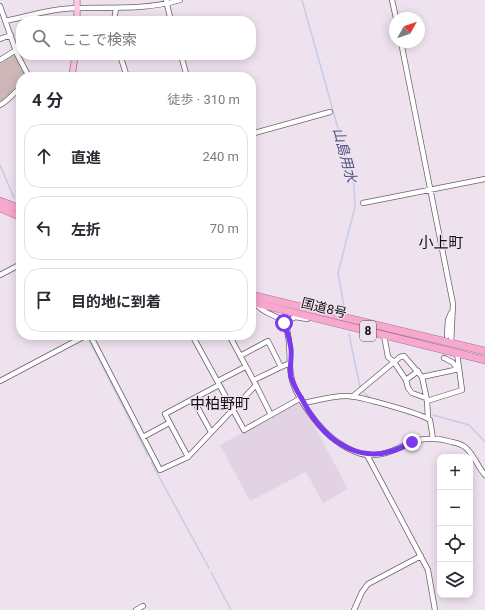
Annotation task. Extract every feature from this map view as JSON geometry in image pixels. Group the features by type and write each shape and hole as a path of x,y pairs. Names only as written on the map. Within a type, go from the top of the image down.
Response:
{"highway":[{"path":"0,201 16,207"},
{"path":"0,208 16,215"},
{"name":"国道8号","path":"256,300 337,324 485,360"},
{"name":"国道8号","path":"256,300 451,343 485,352"}],"main road":[{"path":"77,0 78,16"},
{"path":"73,72 74,60"}],"street":[{"path":"34,16 78,8 116,8 180,0"},
{"path":"392,0 395,12"},
{"path":"166,2 170,16"},
{"path":"0,6 16,50 0,60"},
{"path":"115,16 116,8"},
{"path":"6,21 16,19"},
{"path":"0,39 10,35"},
{"path":"401,48 431,190 452,304 451,343"},
{"path":"21,60 27,72"},
{"path":"122,60 125,72"},
{"path":"182,60 186,72"},
{"path":"0,105 4,104 16,91"},
{"path":"256,133 330,112"},
{"path":"363,203 485,179"},
{"path":"0,275 16,267"},
{"path":"256,303 266,314 279,318 284,323 291,350 291,377 304,403 319,427 329,435 350,449 367,455 388,453 421,440 445,440 460,444 466,448 485,475"},
{"path":"447,336 448,320 452,311"},
{"path":"284,323 295,317 325,324 337,324"},
{"path":"384,335 388,357 394,362 406,380 408,388 412,393 427,400 462,390 457,369 456,353"},
{"path":"0,381 78,340"},
{"path":"90,340 160,470 188,457 233,411 255,383 290,363"},
{"path":"195,340 244,430 302,398"},
{"path":"232,340 271,415"},
{"path":"240,356 268,341 281,367"},
{"path":"352,396 394,362 404,356 422,377 427,400 428,418 432,426 433,439"},
{"path":"444,358 453,362 457,369"},
{"path":"188,457 165,414 193,399 245,367"},
{"path":"422,377 457,369"},
{"path":"406,380 418,371"},
{"path":"304,403 333,397 352,396 416,413 428,418"},
{"path":"193,399 211,432"},
{"path":"143,437 169,423"},
{"path":"367,455 428,570 435,610"},
{"path":"354,610 362,592 368,584 421,556"},
{"path":"136,610 143,606"}],"shaded area":[{"path":"14,55 23,72 16,72 16,90 0,102 0,64"},
{"path":"301,401 348,489 323,503 306,472 250,501 220,445"}],"waterway":[{"name":"山島用水","path":"302,0 354,185 355,207 338,273 345,312"},
{"path":"0,165 14,198"},
{"name":"山島用水","path":"349,334 360,387"},
{"path":"89,340 148,456"},
{"name":"山島用水","path":"363,392 372,399"},
{"name":"山島用水","path":"416,412 424,414"},
{"name":"山島用水","path":"433,415 469,425 485,442"},
{"path":"151,462 209,568"},
{"path":"211,572 231,610"}],"district":[{"name":"小上町","path":"441,243"},
{"name":"中柏野町","path":"220,404"}],"route":[{"path":"284,323 291,350 291,377 310,415 319,427 338,443 367,455 388,453 402,449 412,442"}]}
